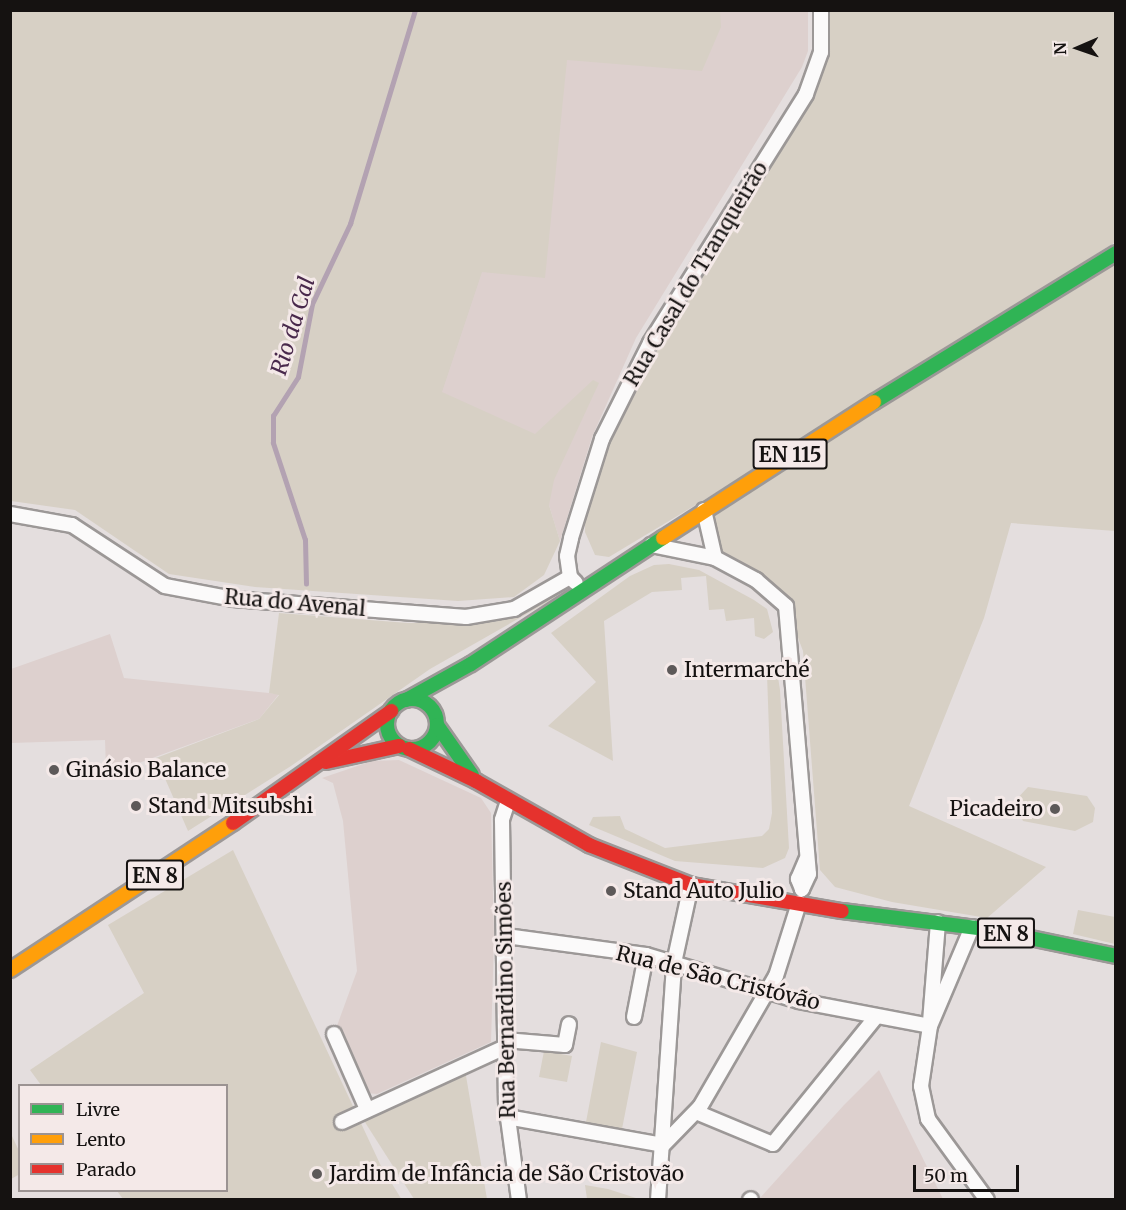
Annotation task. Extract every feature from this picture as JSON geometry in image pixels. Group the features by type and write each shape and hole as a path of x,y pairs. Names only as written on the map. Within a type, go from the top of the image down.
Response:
{"main road":[{"name":"EN 115","path":"406,700 471,664 584,592 704,510 1116,253"},
{"name":"EN 115","path":"436,720 446,696 471,664"},
{"name":"EN 8","path":"10,970 318,764 406,700 427,704 476,781"},
{"path":"391,711 387,726 404,747"},
{"name":"EN 8","path":"318,764 404,747 425,746 436,720"},
{"name":"EN 8","path":"404,747 476,781 589,845 684,881 873,916 896,916"},
{"name":"EN 8","path":"684,881 757,881"},
{"name":"EN 8","path":"779,885 802,889 896,916 972,927 1116,956"},
{"path":"799,903 802,889"}],"street":[{"name":"Rua Casal do Tranqueirão","path":"570,577 571,538 602,439 656,334 806,94 821,52 821,10"},
{"path":"704,510 716,558"},
{"name":"Rua do Avenal","path":"10,514 72,525 165,586 233,599 466,617 514,609 570,577"},
{"path":"650,545 716,558 756,580 786,606 792,650 806,860 798,879 802,889"},
{"path":"570,577 584,592"},
{"name":"Rua Bernardino Simões","path":"508,801 502,820 506,936 507,1117 519,1200"},
{"path":"672,1200 659,1196 674,963 684,881"},
{"path":"663,1145 696,1112 776,976 799,903"},
{"path":"938,922 930,1026 920,1072 928,1119 987,1200"},
{"path":"930,1026 972,927"},
{"name":"Rua de São Cristóvão","path":"506,936 646,955 765,992 876,1017 930,1026"},
{"path":"634,1017 646,955"},
{"path":"696,1112 773,1144 876,1017"},
{"path":"342,1122 505,1043 565,1045 569,1024"},
{"path":"334,1034 367,1109"},
{"path":"507,1117 663,1145"}],"shaded area":[{"path":"11,10 720,11 721,27 702,71 567,60 545,278 482,272 442,392 535,434 593,380 599,383 554,480 549,505 560,541 544,575 514,597 458,601 255,587 169,574 75,510 11,501"},
{"path":"527,11 808,11 808,51 802,67 636,338 592,437 560,541 549,505 409,398"},
{"path":"826,11 1115,11 1115,242 847,414 609,557 595,555 585,532 585,508 606,446 652,352 818,82 825,51"},
{"path":"1115,260 1115,531 1011,523 984,618 909,806 1046,867 987,918 892,902 835,887 820,870 803,651 786,606 715,558 708,514"},
{"path":"669,564 699,570 754,600 767,609 773,632 764,639 755,636 754,618 726,621 724,609 709,610 706,576 681,578 682,590 652,592 604,621 613,761 548,726 596,682 551,633 630,576 654,565"},
{"path":"557,591 560,595 430,669 291,766 188,831 156,758 259,719 279,695 269,693 279,613 408,623 493,622 520,614"},
{"path":"110,634 124,678 279,694 259,719 136,764 106,768 105,740 11,743 11,669"},
{"path":"767,675 778,677 780,690 789,848 785,858 763,868 675,861 589,825 593,817 620,816 625,829 665,848 762,836 769,829 772,813"},
{"path":"399,760 481,798 491,813 494,939 491,1042 377,1094 367,1093 334,1034 357,971 343,821 333,783 322,778 372,761"},
{"name":"Picadeiro","path":"1028,787 1087,796 1095,808 1093,822 1075,831 1023,821 1014,802"},
{"path":"233,850 381,1166 402,1200 123,1199 118,1192 228,1192 228,1084 40,1084 30,1070 144,993 108,925"},
{"path":"1078,910 1115,917 1115,944 1073,934"},
{"path":"601,1042 637,1052 622,1129 586,1122"},
{"path":"544,1051 572,1056 567,1082 539,1077"},
{"path":"465,1070 487,1199 414,1199 361,1116"},
{"path":"879,1070 943,1199 759,1199 844,1105"},
{"path":"12,1136 18,1149 18,1175 11,1179"},
{"path":"585,1185 608,1189 639,1199 587,1199"}],"waterway":[{"name":"Rio da Cal","path":"306,584 305,540 273,443 273,416 298,377 312,304 350,224 415,10"}],"traffic: fast":[{"path":"874,402 1116,253"},
{"path":"406,700 471,664 663,538"},
{"path":"412,699 426,703 433,710 437,724 433,738 426,745 412,749 398,745 391,738 387,724 391,710 398,703 412,699"},
{"path":"437,725 472,775"},
{"path":"842,911 992,930 1116,956"}],"traffic: slow":[{"path":"663,538 874,402"},
{"path":"10,970 233,823"}],"traffic: jam":[{"path":"233,823 391,711"},
{"path":"326,762 399,746"},
{"path":"409,749 476,781 589,845 691,885 842,911"}],"place":[{"name":"Intermarché","path":"672,670"},
{"name":"Ginásio Balance","path":"54,770"},
{"name":"Stand Mitsubshi","path":"136,806"},
{"name":"Picadeiro","path":"1055,809"},
{"name":"Stand Auto Julio","path":"611,891"},
{"name":"Jardim de Infância de São Cristovão","path":"317,1174"}]}
